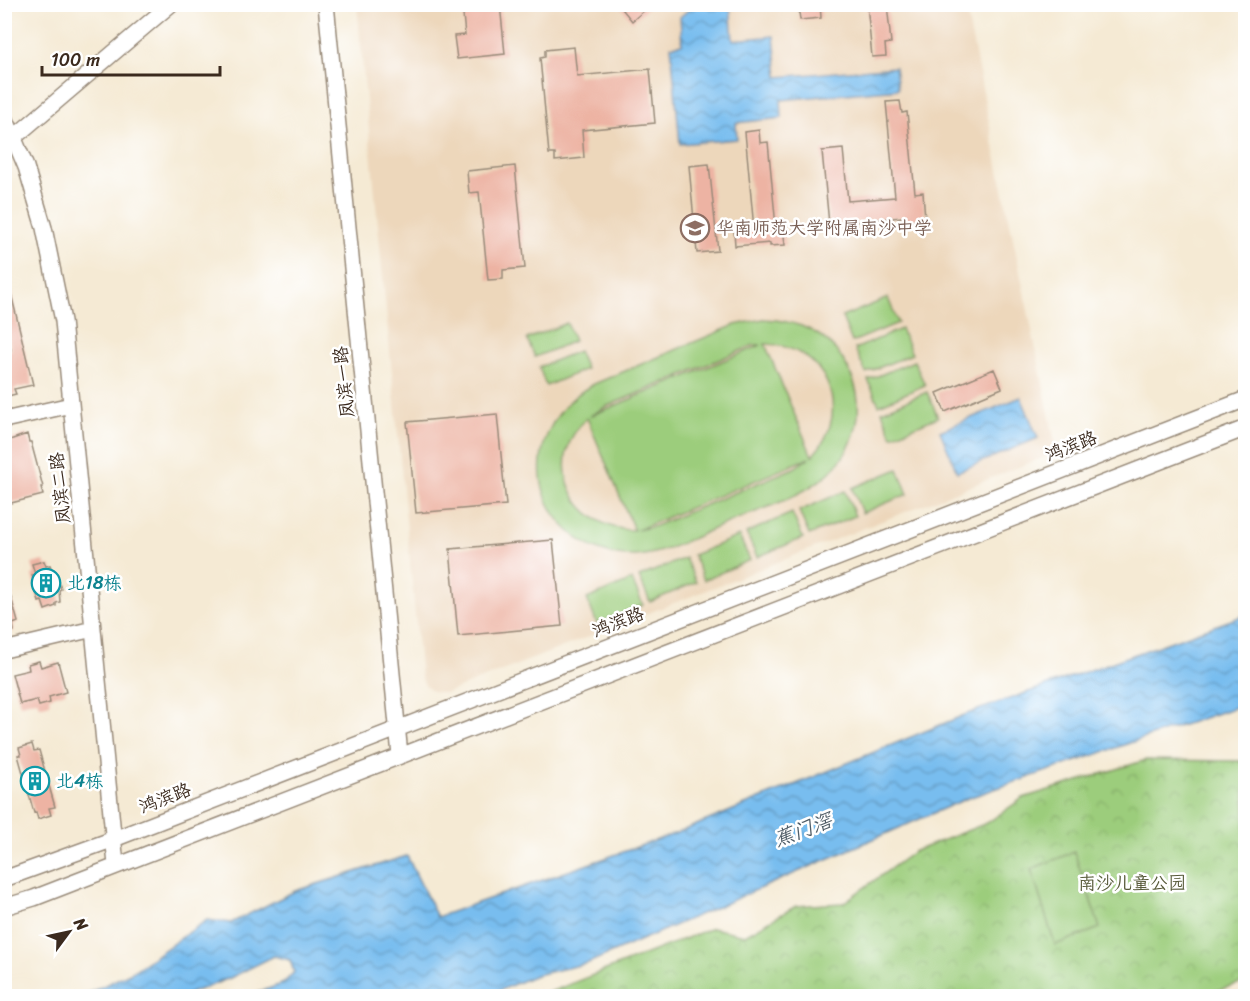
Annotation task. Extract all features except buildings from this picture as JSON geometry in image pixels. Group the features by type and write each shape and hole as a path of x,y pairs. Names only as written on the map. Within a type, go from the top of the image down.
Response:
{"street":[{"path":"9,142 171,4"},
{"name":"凤滨一路","path":"326,4 400,755"},
{"name":"凤滨二路","path":"4,115 9,142 36,198 54,269 63,321 116,865"},
{"name":"鸿滨路","path":"4,879 114,839 1245,399"},
{"path":"4,420 71,405"},
{"path":"4,907 34,898 1245,428"},
{"path":"4,650 93,629"}],"shaded area":[{"name":"华南师范大学附属南沙中学","path":"357,5 965,5 1057,452 446,693 432,691 421,677"}],"green space":[{"path":"888,298 898,323 852,342 842,317"},
{"path":"763,319 786,322 808,329 836,350 850,373 858,401 858,416 852,440 842,459 827,475 809,488 659,552 636,556 618,555 592,547 576,537 554,513 544,493 541,472 542,452 549,431 560,413 575,397 594,384 735,325","holes":["765,344 786,347 804,356 818,368 828,384 832,401 831,420 825,439 812,456","754,345 761,345 590,416 605,407","587,418 634,530 613,527 595,518 581,506 571,490 566,472 566,453 573,435","809,458 794,468 655,526 637,530"]},
{"path":"567,323 574,341 535,357 527,339"},
{"path":"901,329 912,354 866,373 855,349"},
{"path":"578,351 586,369 546,386 539,367"},
{"path":"914,361 925,385 879,405 868,380"},
{"path":"927,392 938,417 892,436 882,411"},
{"path":"898,469 908,494 862,513 852,488"},
{"path":"845,491 855,516 809,535 799,511"},
{"path":"792,513 803,538 757,557 746,533"},
{"path":"739,536 750,560 704,580 693,555"},
{"path":"685,558 696,582 650,602 639,577"},
{"path":"632,580 643,605 597,624 587,599"},
{"name":"南沙儿童公园","path":"1146,760 1245,761 1245,982 1199,996 540,996 712,928 745,935 796,906 843,903 915,851 987,823 1023,798"},
{"path":"1074,852 1100,928 1055,945 1031,869"}],"water":[{"path":"694,5 730,5 733,40 774,36 778,77 895,67 898,89 781,100 782,118 736,123 737,139 680,144 671,46 682,44 680,17"},
{"path":"1021,397 1038,438 957,472 940,431"},
{"name":"蕉门滘","path":"1245,615 1245,704 968,798 588,963 536,975 486,996 249,996 284,983 294,972 290,960 274,956 230,978 183,996 83,996 132,972 207,920 231,923 295,891 407,856 437,917 677,833 967,714"}],"place":[{"name":"华南师范大学附属南沙中学","path":"695,228"},
{"name":"北18栋","path":"46,583"},
{"name":"北4栋","path":"35,781"}]}
